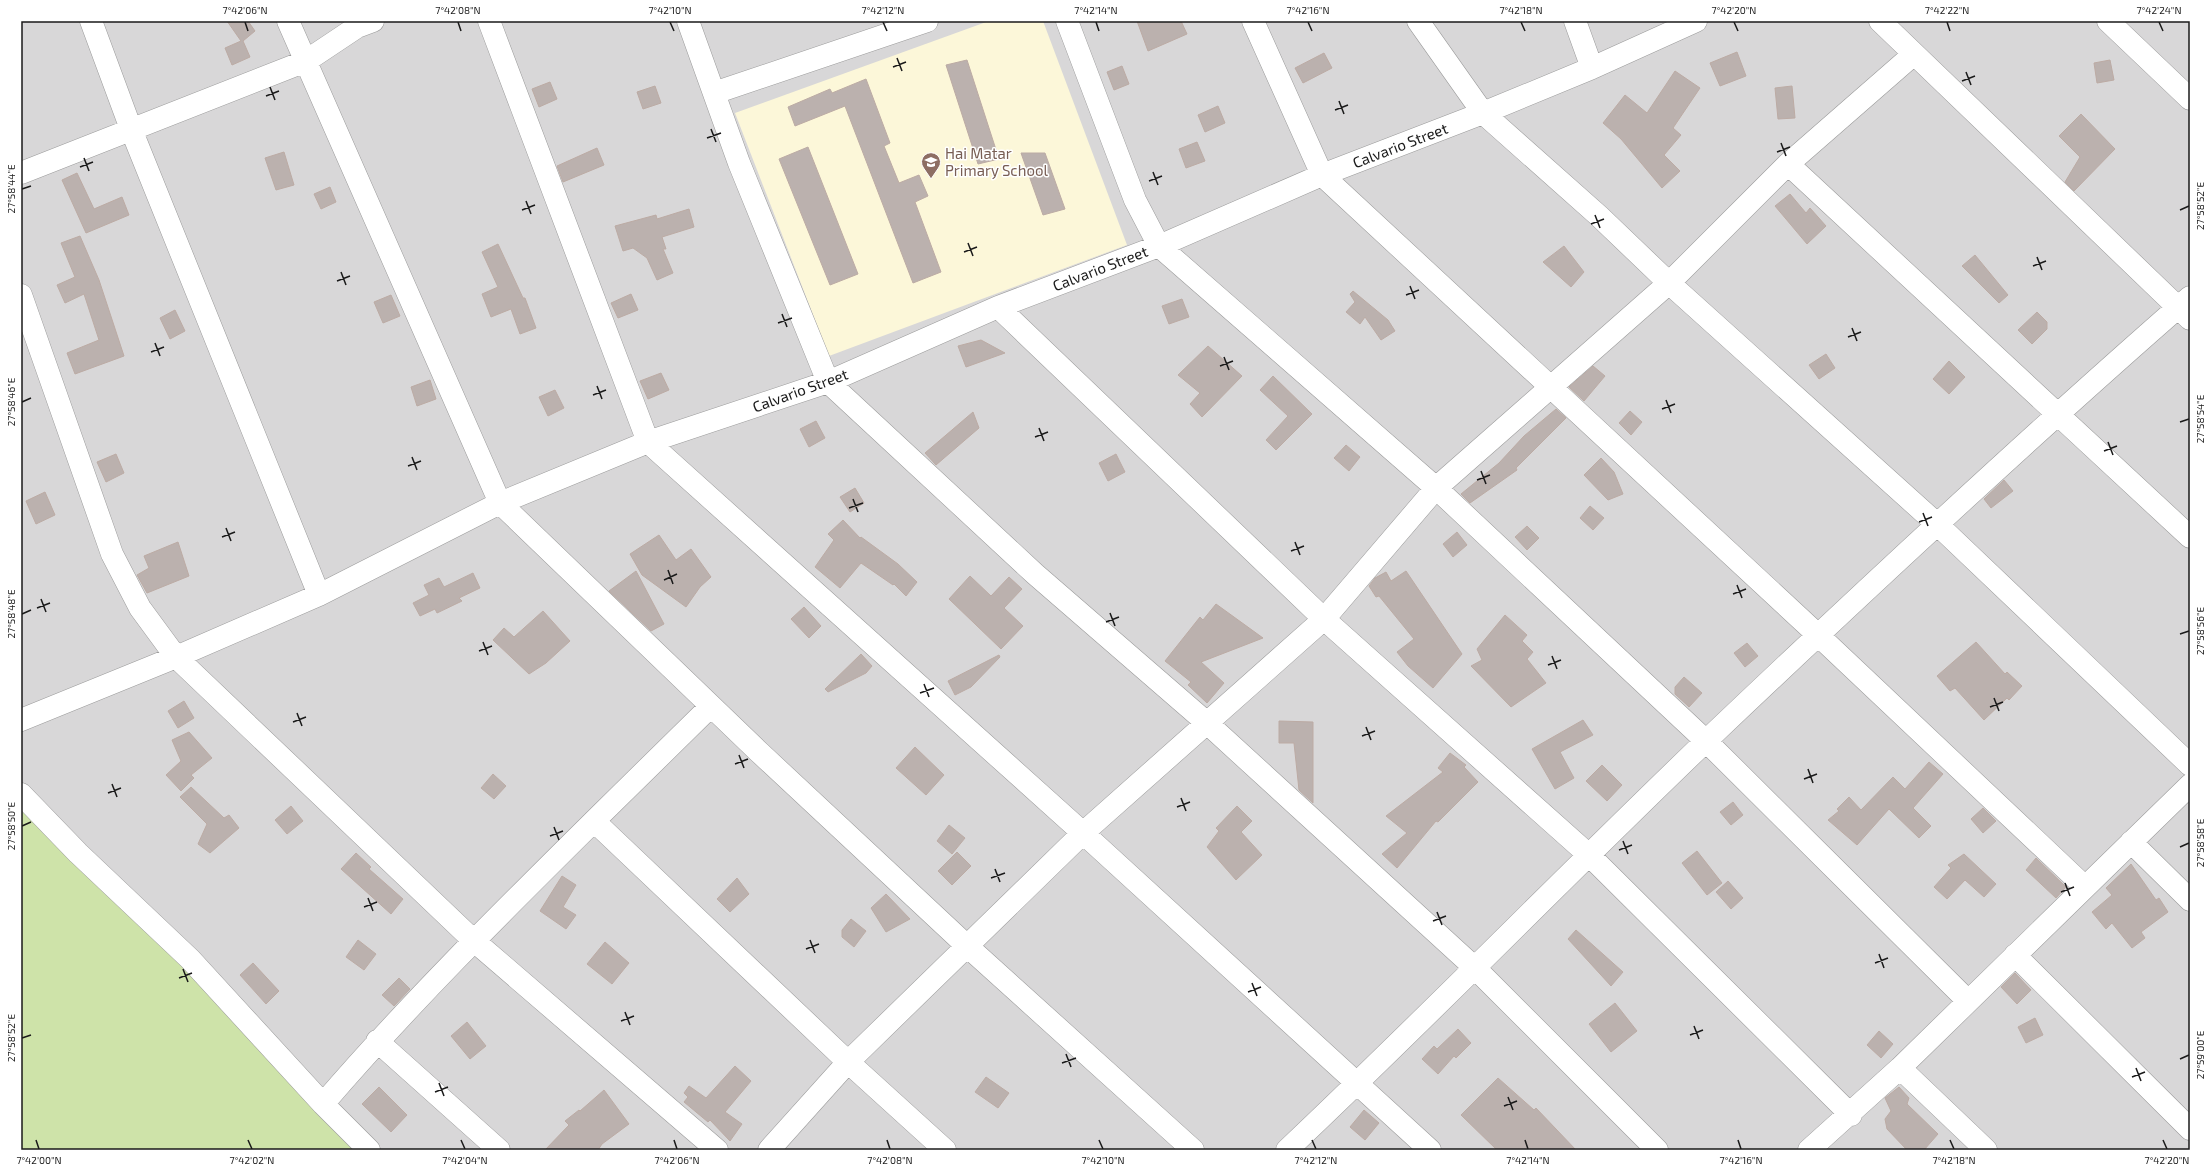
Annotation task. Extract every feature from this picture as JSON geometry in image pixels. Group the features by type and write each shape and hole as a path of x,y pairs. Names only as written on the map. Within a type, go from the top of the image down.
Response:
{"street":[{"path":"91,21 131,129 319,595"},
{"path":"288,21 500,503 711,706 967,946 1193,1150"},
{"path":"21,172 306,61 357,27 373,21"},
{"path":"489,21 648,442 1083,833 1430,1150"},
{"path":"688,21 739,163 828,382 1035,574 1207,723 1475,968 1657,1150"},
{"path":"714,93 879,28 927,21"},
{"path":"1067,21 1135,200 1159,246 1436,488 1706,741 1968,1001"},
{"path":"1253,21 1322,175 1819,636 2085,886"},
{"path":"1418,21 1483,113 1598,216 1669,283 1938,524 2190,765"},
{"path":"1575,21 1592,68"},
{"name":"Calvario Street","path":"21,720 176,657 319,595 500,503 648,442 828,382 998,307 1159,246 1322,175 1483,113 1592,68 1696,21"},
{"path":"1287,1150 1358,1083 1706,741 1938,524 2059,415 2186,308 1880,21"},
{"path":"2108,21 2190,99"},
{"path":"769,1150 848,1062 1083,833 1324,619 1436,488 1669,283 1788,164 1914,54"},
{"path":"1788,164 2190,537"},
{"path":"21,295 112,554 140,608 176,657 474,940 717,1150"},
{"path":"998,307 1324,619 1590,856 1851,1115"},
{"path":"323,1104 378,1041 474,940 711,706"},
{"path":"1809,1150 1851,1115 2190,785"},
{"path":"21,794 78,854 190,960 323,1104 369,1150"},
{"path":"594,821 848,1062 945,1150"},
{"path":"2131,842 2190,900"},
{"path":"2015,955 2190,1129"},
{"path":"378,1041 499,1150"},
{"path":"1900,1068 1986,1150"}],"shaded area":[{"path":"21,21 2190,21 2190,1150 374,1150 21,796"},
{"name":"Hai Matar Primary School","path":"989,21 1043,21 1127,245 829,356 735,113"}],"green space":[{"path":"21,796 374,1150 21,1150"}],"building":[{"path":"227,21 248,21 255,31 243,41 250,57 232,65 225,48 241,41"},
{"path":"1137,21 1181,21 1187,34 1148,51"},
{"path":"1737,52 1746,76 1720,86 1710,63"},
{"path":"1324,53 1332,68 1303,83 1295,68"},
{"path":"967,60 999,159 978,164 946,65"},
{"path":"2110,60 2114,80 2097,83 2094,63"},
{"path":"1122,66 1129,84 1114,90 1107,72"},
{"path":"1675,71 1700,88 1673,128 1681,135 1664,155 1680,171 1662,188 1621,139 1603,123 1625,95 1647,113"},
{"path":"866,79 890,143 884,146 899,183 919,175 928,196 915,202 941,272 913,283 845,106 795,126 788,107 830,89 832,93"},
{"path":"550,82 557,99 539,107 532,89"},
{"path":"655,86 661,103 643,109 637,92"},
{"path":"1792,86 1795,118 1778,119 1775,88"},
{"path":"1218,106 1225,123 1205,132 1198,115"},
{"path":"2081,114 2115,149 2074,191 2065,182 2080,157 2059,136"},
{"path":"1197,142 1205,161 1186,168 1179,149"},
{"path":"808,147 858,274 830,285 779,159"},
{"path":"597,148 604,165 563,182 557,166"},
{"path":"284,152 294,185 276,190 265,158"},
{"path":"1021,153 1045,153 1065,209 1043,215"},
{"path":"77,173 94,209 122,197 129,215 86,233 62,180"},
{"path":"330,187 336,202 321,209 314,194"},
{"path":"1790,194 1806,213 1810,208 1826,226 1807,244 1775,206"},
{"path":"689,209 694,227 662,237 666,249 663,249 673,273 657,280 647,258 633,248 623,251 615,226 656,215 657,219"},
{"path":"80,236 99,280 124,356 75,374 67,353 99,340 84,294 65,303 57,285 75,277 61,243"},
{"path":"498,244 523,298 525,298 536,328 520,334 511,309 491,317 482,294 498,287 482,252"},
{"path":"1564,246 1584,272 1571,287 1543,262"},
{"path":"1975,255 2008,295 1999,303 1962,266"},
{"path":"1353,291 1388,320 1395,331 1381,340 1365,317 1360,324 1346,312 1355,302 1350,294"},
{"path":"631,294 638,310 618,318 611,303"},
{"path":"391,295 400,316 383,323 374,302"},
{"path":"1182,299 1189,317 1169,324 1162,306"},
{"path":"175,310 185,331 170,339 160,318"},
{"path":"2037,312 2047,322 2047,329 2032,344 2018,330"},
{"path":"981,340 1005,353 966,367 958,346"},
{"path":"1208,346 1242,376 1202,417 1190,404 1200,393 1178,375"},
{"path":"1826,354 1835,368 1819,379 1809,365"},
{"path":"1949,361 1965,377 1949,394 1933,379"},
{"path":"1593,366 1605,376 1584,401 1569,387"},
{"path":"661,373 669,390 648,399 640,381"},
{"path":"1273,376 1312,414 1276,450 1266,440 1288,416 1260,390"},
{"path":"430,380 436,399 417,406 411,387"},
{"path":"555,390 564,408 548,416 539,397"},
{"path":"1556,409 1566,418 1516,468 1517,470 1470,503 1461,494 1499,463 1524,436"},
{"path":"1630,411 1642,422 1631,435 1619,423"},
{"path":"973,412 979,428 936,465 925,453"},
{"path":"816,421 825,438 809,447 800,429"},
{"path":"1346,445 1360,457 1349,471 1334,458"},
{"path":"116,454 124,473 106,482 97,462"},
{"path":"1116,454 1125,472 1108,481 1099,463"},
{"path":"1601,458 1614,472 1623,494 1608,500 1584,475"},
{"path":"2004,480 2013,491 1991,508 1984,499"},
{"path":"855,488 864,503 850,512 840,497"},
{"path":"45,492 55,515 36,524 26,501"},
{"path":"1590,506 1604,518 1593,530 1580,518"},
{"path":"843,520 860,538 861,537 898,564 917,582 906,596 894,584 893,585 861,563 840,588 815,567 834,540 828,534"},
{"path":"1527,526 1539,538 1527,550 1515,537"},
{"path":"1457,532 1467,545 1453,557 1443,544"},
{"path":"659,535 676,560 691,549 711,577 700,587 686,607 642,575 630,554"},
{"path":"178,542 189,576 147,593 137,575 149,568 144,556"},
{"path":"636,571 664,624 651,631 609,591"},
{"path":"1406,571 1462,654 1433,688 1408,666 1397,652 1414,639 1379,596 1376,597 1369,586 1375,578 1386,572 1391,581"},
{"path":"473,573 480,588 459,598 462,601 437,613 435,609 420,616 413,603 429,595 424,585 439,578 444,587"},
{"path":"970,576 991,596 1009,577 1022,589 1004,608 1023,626 1001,649 949,599"},
{"path":"1216,604 1263,638 1201,662 1224,683 1207,703 1188,685 1191,682 1165,661 1200,617 1203,620"},
{"path":"804,607 821,626 809,638 791,619"},
{"path":"543,611 570,641 546,663 529,674 493,640 504,628 514,637"},
{"path":"1505,615 1527,635 1522,641 1533,652 1527,659 1546,683 1511,707 1471,666 1482,660 1477,649"},
{"path":"1976,642 2005,674 2007,672 2022,686 2009,700 2007,698 1984,720 1955,688 1950,691 1937,676"},
{"path":"1747,643 1758,656 1745,667 1734,653"},
{"path":"861,654 872,666 866,673 828,692 825,689"},
{"path":"999,655 1000,657 971,687 955,695 948,681"},
{"path":"1684,677 1702,693 1689,707 1675,694 1675,687"},
{"path":"184,701 194,718 178,728 168,711"},
{"path":"1583,720 1593,735 1560,752 1574,778 1555,789 1532,749"},
{"path":"1279,721 1313,722 1313,803 1299,790 1294,743 1279,743"},
{"path":"189,732 212,758 191,775 194,778 181,791 166,775 181,761 172,740"},
{"path":"915,747 944,775 926,795 896,768"},
{"path":"1450,753 1466,765 1464,767 1478,782 1438,822 1436,821 1397,868 1382,854 1407,833 1386,816 1443,772 1438,768"},
{"path":"1929,762 1943,774 1913,808 1931,826 1919,838 1889,809 1857,845 1828,820 1839,811 1837,809 1849,797 1861,810 1893,777 1905,789"},
{"path":"1602,765 1622,785 1607,801 1586,781"},
{"path":"493,774 506,786 494,799 481,788"},
{"path":"191,787 224,818 229,815 239,828 210,853 198,844 207,824 180,797"},
{"path":"1733,802 1743,815 1731,825 1720,812"},
{"path":"291,806 303,821 287,834 275,820"},
{"path":"1237,806 1252,821 1241,832 1262,855 1236,880 1207,847 1219,831 1216,828"},
{"path":"1983,808 1996,821 1983,833 1971,819"},
{"path":"949,825 965,838 952,854 937,841"},
{"path":"1697,851 1722,883 1707,895 1682,863"},
{"path":"957,852 971,866 952,885 938,871"},
{"path":"356,853 371,867 369,869 403,899 391,914 341,869"},
{"path":"1964,854 1996,884 1984,897 1965,880 1947,899 1934,887 1951,868 1948,865"},
{"path":"2036,858 2066,887 2056,898 2026,870"},
{"path":"2131,864 2156,900 2159,898 2168,912 2141,932 2145,938 2132,948 2112,923 2106,929 2092,912 2112,895 2106,888"},
{"path":"562,876 576,885 563,907 576,915 566,929 540,911"},
{"path":"737,878 749,894 730,912 717,899"},
{"path":"1728,881 1743,898 1731,909 1716,892"},
{"path":"886,894 910,919 886,932 871,908"},
{"path":"851,919 866,931 854,947 842,937 842,930"},
{"path":"1576,930 1623,972 1611,986 1568,939"},
{"path":"358,940 376,954 364,970 346,957"},
{"path":"605,942 629,963 612,984 587,964"},
{"path":"253,963 279,991 266,1004 240,975"},
{"path":"2015,973 2031,990 2017,1004 2001,987"},
{"path":"399,978 410,989 394,1006 382,995"},
{"path":"1615,1003 1637,1031 1611,1052 1589,1024"},
{"path":"2035,1018 2043,1035 2026,1043 2018,1027"},
{"path":"467,1022 486,1046 470,1059 451,1036"},
{"path":"1458,1029 1471,1043 1456,1058 1454,1056 1438,1074 1422,1059 1434,1046 1437,1049"},
{"path":"1879,1031 1893,1044 1881,1058 1867,1045"},
{"path":"735,1066 751,1081 725,1112 742,1124 730,1141 710,1120 708,1122 684,1102 688,1097 684,1093 689,1086 706,1098"},
{"path":"986,1077 1009,1093 998,1108 975,1092"},
{"path":"1498,1078 1534,1110 1536,1108 1576,1150 1497,1150 1461,1115"},
{"path":"379,1087 407,1115 391,1132 362,1104"},
{"path":"1899,1087 1909,1098 1907,1104 1938,1134 1924,1150 1907,1150 1887,1129 1885,1119 1891,1111 1885,1098"},
{"path":"604,1090 629,1124 602,1144 598,1150 545,1150 569,1125 565,1121 579,1110 580,1111"},
{"path":"1364,1110 1379,1123 1365,1140 1350,1127"}],"place":[{"name":"Hai Matar Primary School","path":"931,179"}]}
